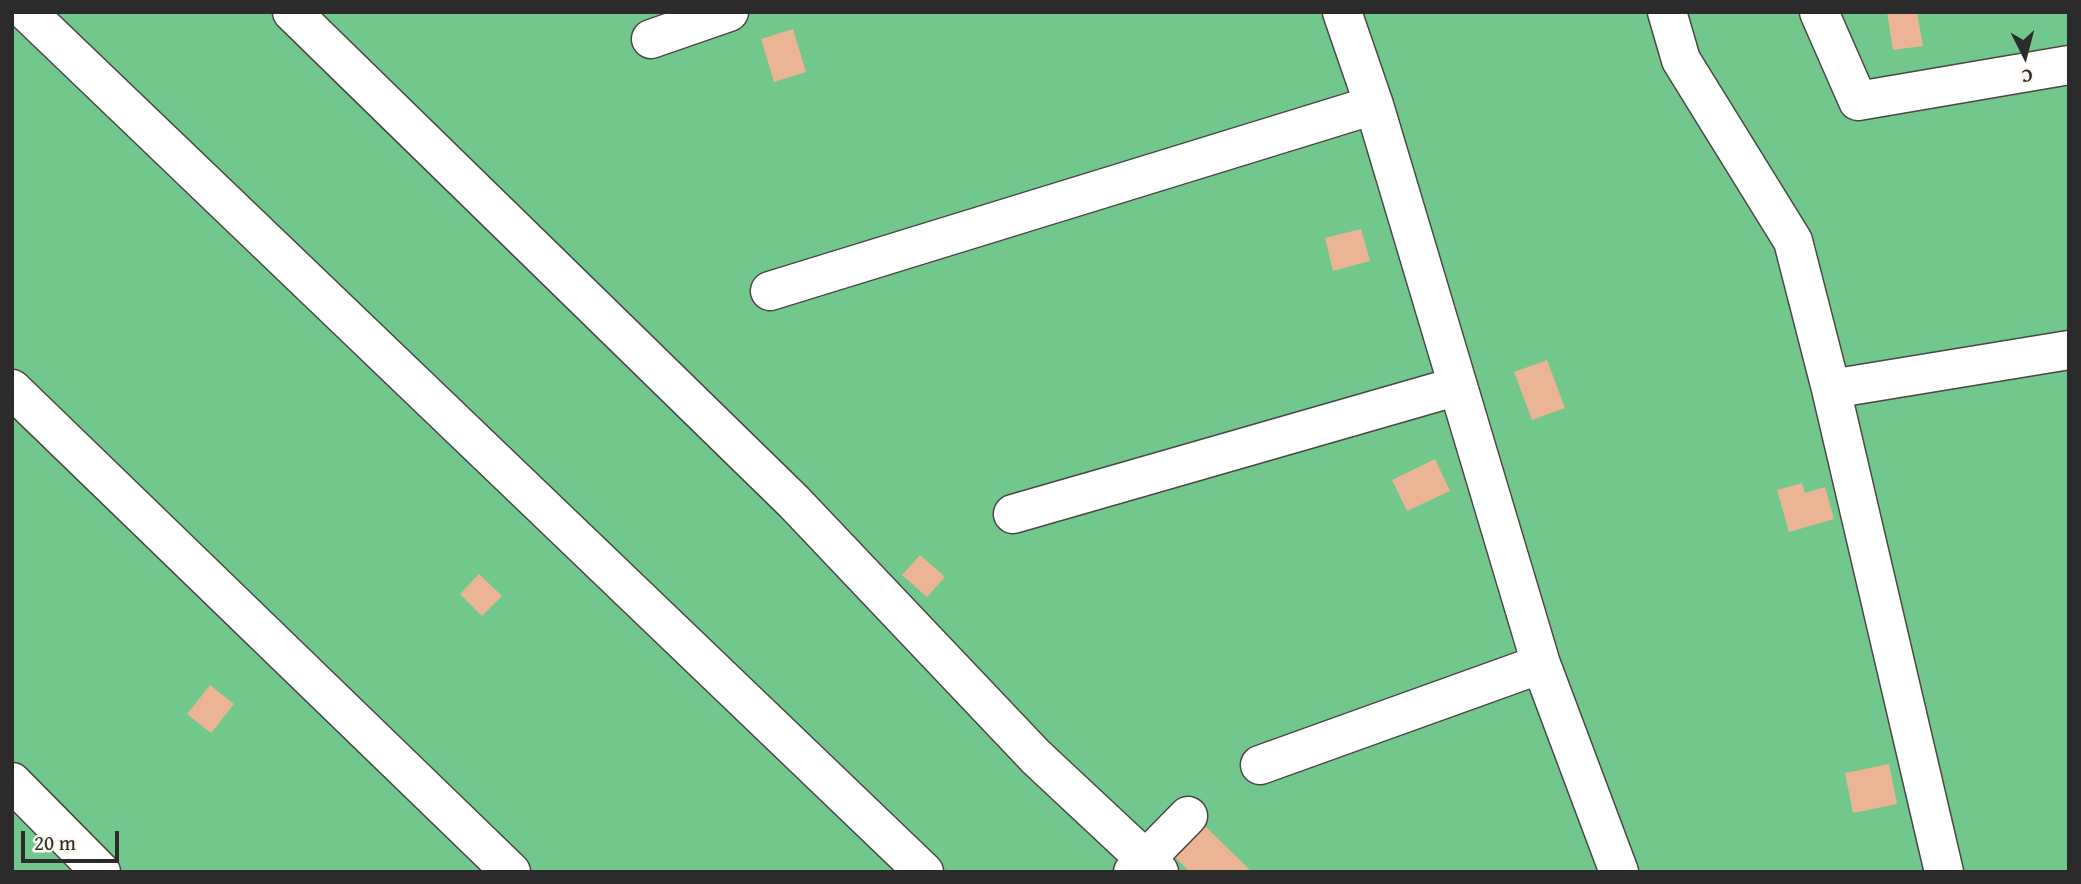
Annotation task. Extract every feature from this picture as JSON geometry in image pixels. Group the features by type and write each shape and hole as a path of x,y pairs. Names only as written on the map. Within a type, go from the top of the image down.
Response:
{"lane":[{"path":"27,12 925,872"},
{"path":"292,12 794,502 1037,757 1146,867 1188,816"},
{"path":"651,39 729,12"},
{"path":"1342,12 1374,106 1541,664 1619,872"},
{"path":"1667,12 1681,60 1793,241 1831,389 1944,872"},
{"path":"1819,12 1858,101 2069,65"},
{"path":"770,291 1374,106"},
{"path":"1831,389 2069,350"},
{"path":"1013,514 1458,386"},
{"path":"12,389 510,872"},
{"path":"1260,765 1541,664"},
{"path":"12,782 84,866"}],"green space":[{"path":"12,12 2069,12 2069,872 12,872"}],"building":[{"path":"1887,12 1917,12 1923,46 1893,50"},
{"path":"793,29 806,72 774,82 761,39"},
{"path":"1361,229 1370,261 1333,271 1325,238"},
{"path":"1547,360 1565,408 1532,420 1514,372"},
{"path":"1435,459 1450,491 1407,511 1392,480"},
{"path":"1802,483 1805,493 1825,487 1834,519 1789,532 1777,490"},
{"path":"920,555 945,577 927,597 902,575"},
{"path":"479,574 502,596 482,616 460,594"},
{"path":"210,685 234,704 211,733 187,714"},
{"path":"1889,764 1897,804 1853,813 1845,773"},
{"path":"1205,826 1252,872 1190,872 1175,857"}]}
